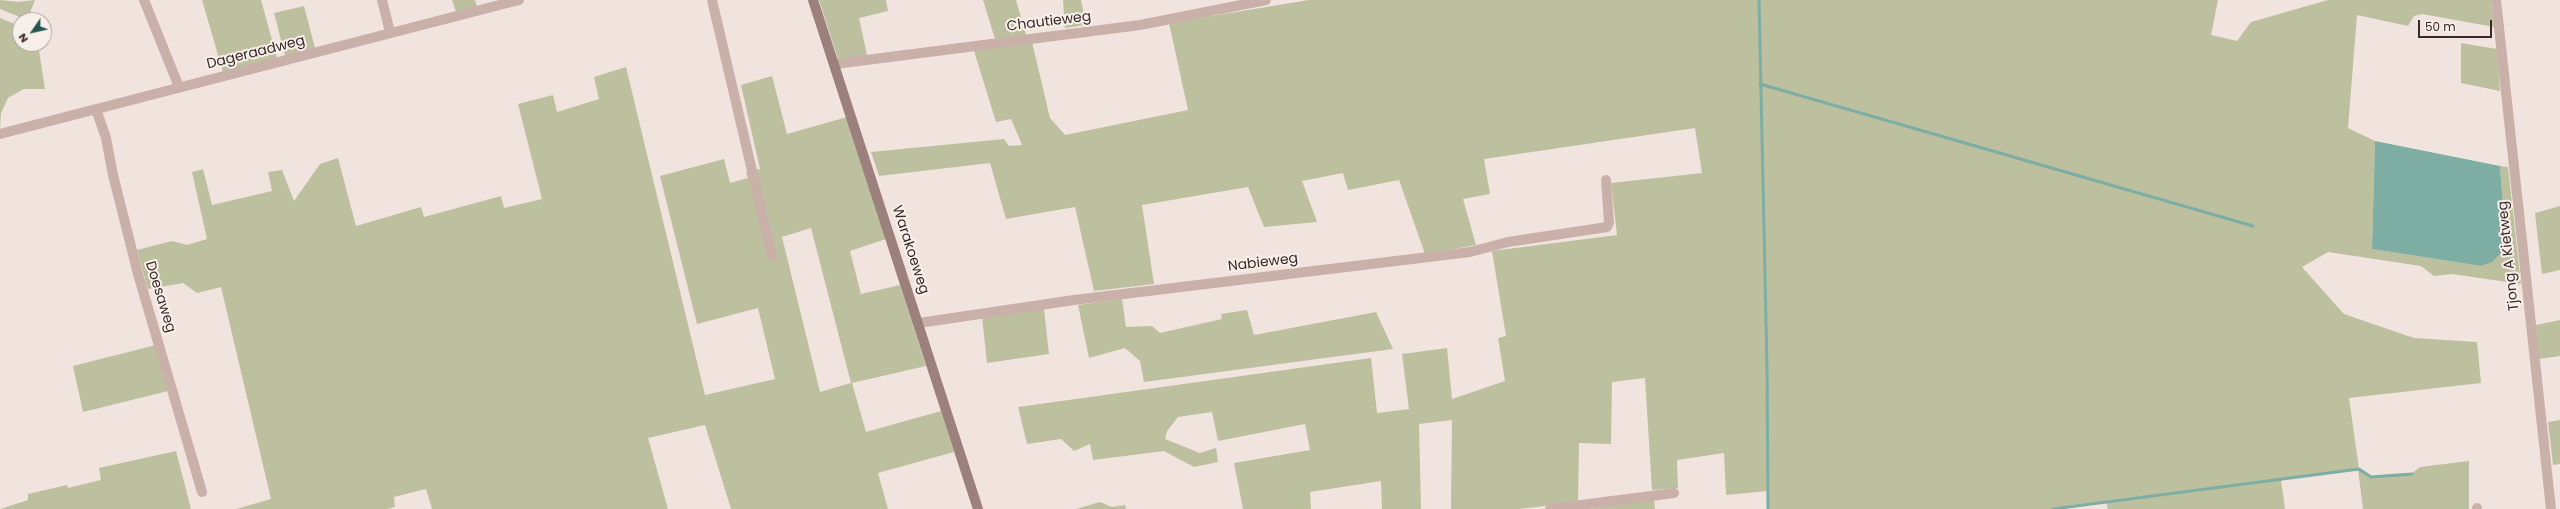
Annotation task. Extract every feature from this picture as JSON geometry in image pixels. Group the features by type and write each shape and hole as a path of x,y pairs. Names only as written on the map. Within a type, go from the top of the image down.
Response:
{"street":[{"path":"144,0 179,87"},
{"path":"382,0 390,32"},
{"name":"Dageraadweg","path":"0,134 390,32 482,5 519,0"},
{"path":"712,0 772,256"},
{"name":"Warakoeweg","path":"813,0 919,323 978,509"},
{"name":"Chautieweg","path":"834,64 1140,25 1266,0"},
{"name":"Tjong A Kietweg","path":"2496,0 2551,509"},
{"name":"Doesaweg","path":"96,109 106,138 113,175 138,274 202,492"},
{"name":"Nabieweg","path":"919,323 1074,300 1470,252 1508,242 1609,225 1606,180"},
{"path":"1550,509 1674,493"}],"green space":[{"path":"0,0 18,2 35,0 30,12 12,12 12,14 0,9"},
{"path":"202,0 261,0 277,58 223,72"},
{"path":"452,0 475,0 477,7 456,12"},
{"path":"819,0 886,0 888,11 859,18 867,55 838,59"},
{"path":"983,0 1016,0 1026,35 995,39"},
{"path":"1063,0 1081,0 1086,25 1065,28"},
{"path":"1309,0 2218,0 2211,35 2237,41 2251,22 2328,0 2491,0 2494,27 2422,14 2414,16 2408,26 2357,15 2348,128 2375,141 2372,249 2481,266 2506,243 2500,166 2508,167 2521,284 2452,274 2434,276 2421,266 2328,252 2302,267 2344,314 2414,338 2477,342 2481,383 2349,398 2359,469 2371,477 2411,474 2420,467 2469,461 2469,509 2363,509 2358,469 2281,480 2285,509 2108,509 2106,502 2062,509 1768,509 1768,491 1726,495 1724,453 1677,460 1678,488 1652,490 1645,378 1612,382 1611,444 1579,443 1578,502 1519,509 1451,509 1452,420 1419,424 1421,509 1382,509 1381,481 1310,492 1311,509 1243,509 1234,463 1310,450 1305,424 1218,441 1212,412 1178,417 1167,431 1165,439 1200,453 1216,448 1218,462 1194,467 1164,451 1093,460 1090,444 1074,451 1061,439 1027,444 1018,407 1371,358 1377,413 1409,409 1402,354 1447,348 1452,399 1505,381 1498,338 1506,336 1492,251 1617,235 1611,183 1702,173 1695,128 1484,159 1490,194 1463,199 1476,245 1425,254 1399,180 1348,190 1343,173 1302,181 1317,222 1264,227 1248,187 1142,205 1154,284 1094,291 1075,207 1006,219 990,163 879,176 871,152 1004,139 1009,146 1022,145 1011,119 996,122 974,51 1032,42 1050,118 1065,135 1188,110 1169,23"},
{"path":"304,6 315,48 285,56 274,13"},
{"path":"0,18 12,23 12,52 39,52 45,89 24,89 8,98 1,113 0,129"},
{"path":"2461,43 2497,49 2500,91 2461,83"},
{"path":"626,67 705,395 775,379 758,308 697,324 660,176 724,159 730,183 748,178 746,172 760,169 741,85 772,76 787,134 847,117 886,239 850,251 861,294 900,285 926,366 852,383 866,432 941,411 954,452 878,473 888,509 731,509 705,425 648,438 668,509 432,509 426,489 394,497 395,507 387,509 236,509 271,499 221,287 197,293 183,283 148,289 137,250 172,241 187,245 207,239 192,172 203,169 212,205 272,191 268,172 282,170 294,201 320,164 338,158 356,226 421,207 424,217 501,196 504,208 542,199 518,104 553,95 557,112 599,99 594,77","holes":["811,228 851,383 820,392 782,237"]},
{"path":"2560,206 2560,270 2542,274 2535,213"},
{"path":"1122,299 1126,327 1152,326 1160,333 1222,319 1221,314 1247,310 1254,335 1376,312 1393,349 1144,382 1140,361 1125,348 1089,358 1078,305"},
{"path":"1044,309 1049,354 987,363 982,317"},
{"path":"2560,320 2560,356 2539,359 2536,325"},
{"path":"156,345 168,391 83,412 73,366"},
{"path":"2560,420 2560,464 2553,465 2548,422"},
{"path":"176,451 191,509 0,509 28,500 28,494 67,485 68,488 101,480 99,468"},
{"path":"1654,499 1655,509 1589,509"},
{"path":"1100,502 1112,507 1125,505 1126,509 1076,509"}],"water":[{"path":"2375,141 2500,166 2506,243 2504,250 2492,262 2481,266 2372,249"}],"waterway":[{"path":"1759,0 1767,367 1768,509"},
{"path":"1760,84 2253,226"},
{"path":"2053,509 2359,469 2371,477 2412,474"}]}
